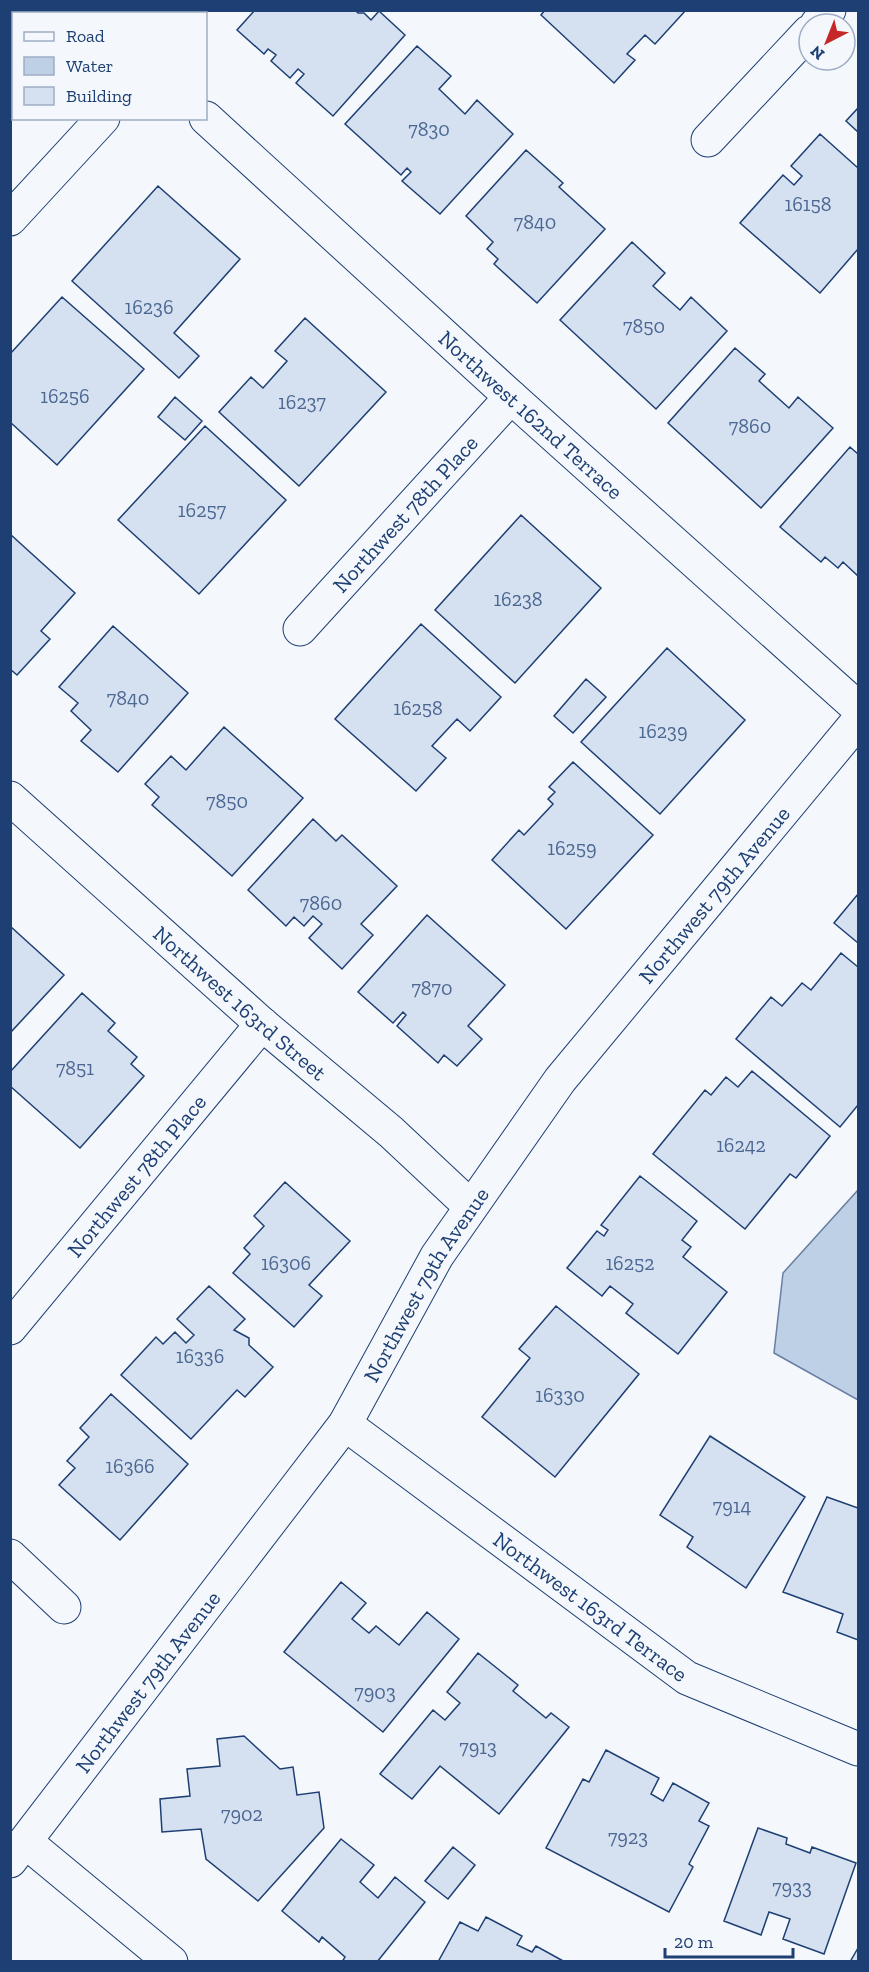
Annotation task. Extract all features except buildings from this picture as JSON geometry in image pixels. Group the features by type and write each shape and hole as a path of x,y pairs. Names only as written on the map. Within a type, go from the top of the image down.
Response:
{"street":[{"path":"708,140 797,45"},
{"name":"Northwest 162nd Terrace","path":"207,119 511,397 858,708"},
{"path":"10,219 101,120"},
{"name":"Northwest 78th Place","path":"300,630 511,397"},
{"name":"Northwest 79th Avenue","path":"18,1851 345,1424 437,1256 560,1080 858,721"},
{"name":"Northwest 163rd Street","path":"10,798 262,1024 391,1132 470,1206"},
{"name":"Northwest 78th Place","path":"10,1328 262,1024"},
{"name":"Northwest 163rd Terrace","path":"345,1424 687,1678 858,1749"},
{"path":"10,1556 64,1607"},
{"path":"18,1851 171,1962"}],"water":[{"path":"858,1190 858,1400 774,1353 783,1273"}]}
